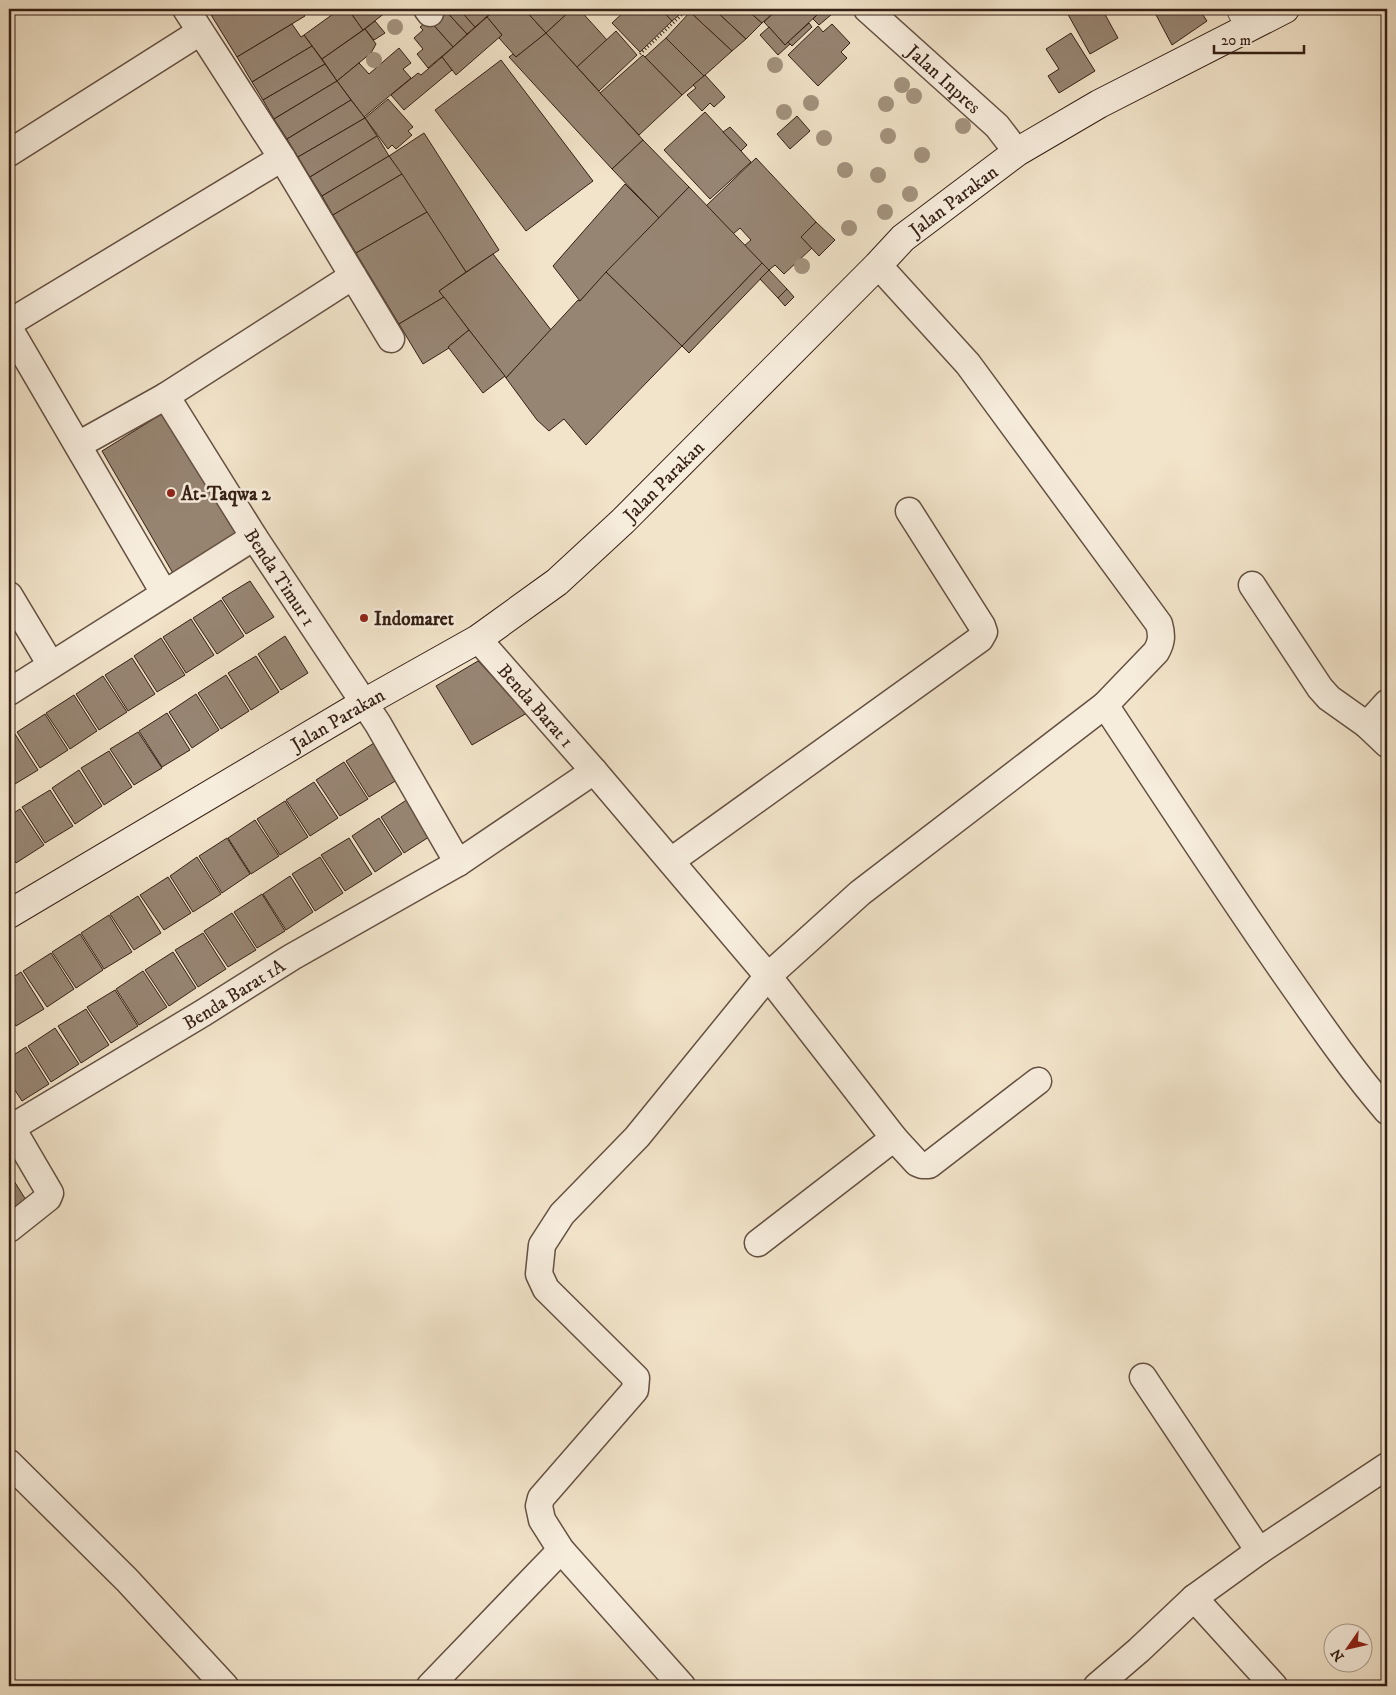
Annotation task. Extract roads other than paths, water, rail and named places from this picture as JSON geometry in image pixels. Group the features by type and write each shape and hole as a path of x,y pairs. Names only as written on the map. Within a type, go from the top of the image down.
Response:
{"street":[{"path":"186,9 282,158 391,339"},
{"name":"Jalan Inpres","path":"867,9 997,126 1017,152"},
{"name":"Jalan Parakan","path":"9,914 364,703 478,639 557,582 623,521 903,238 1017,152 1099,104 1285,9"},
{"path":"9,153 200,32"},
{"path":"9,323 282,158"},
{"path":"682,1686 561,1550 542,1520 539,1506 541,1498 635,1390 636,1378 546,1289 539,1274 542,1245 562,1214 637,1137 768,976 860,893 1105,705 1156,652 1161,642 1159,624 968,364 878,265"},
{"path":"78,445 166,396 353,276"},
{"path":"9,328 164,594"},
{"name":"Benda Timur 1","path":"166,396 254,537 364,703"},
{"path":"670,861 980,639 984,632 982,626 909,511"},
{"path":"9,692 254,537"},
{"path":"1252,585 1320,688 1329,698 1367,725 1387,744"},
{"path":"9,595 51,665"},
{"name":"Benda Barat 1","path":"478,639 594,771 768,976 894,1138 917,1163 929,1165 1038,1082"},
{"path":"364,703 458,863"},
{"path":"1367,725 1387,703"},
{"path":"1105,705 1222,883 1301,996 1370,1091 1387,1111"},
{"name":"Benda Barat 1A","path":"10,1126 203,1013 292,957 458,863 594,771"},
{"path":"9,1229 48,1198 50,1190 10,1126"},
{"path":"758,1243 894,1138"},
{"path":"1143,1377 1258,1551"},
{"path":"9,1463 127,1580 225,1686"},
{"path":"1097,1686 1139,1650 1194,1598 1258,1551 1387,1466"},
{"path":"430,1686 561,1550"},
{"path":"1194,1598 1274,1686"}],"lane":[{"path":"1233,9 1244,29"}],"place":[{"name":"At-Taqwa 2","path":"171,493"},
{"name":"Indomaret","path":"364,618"}]}
